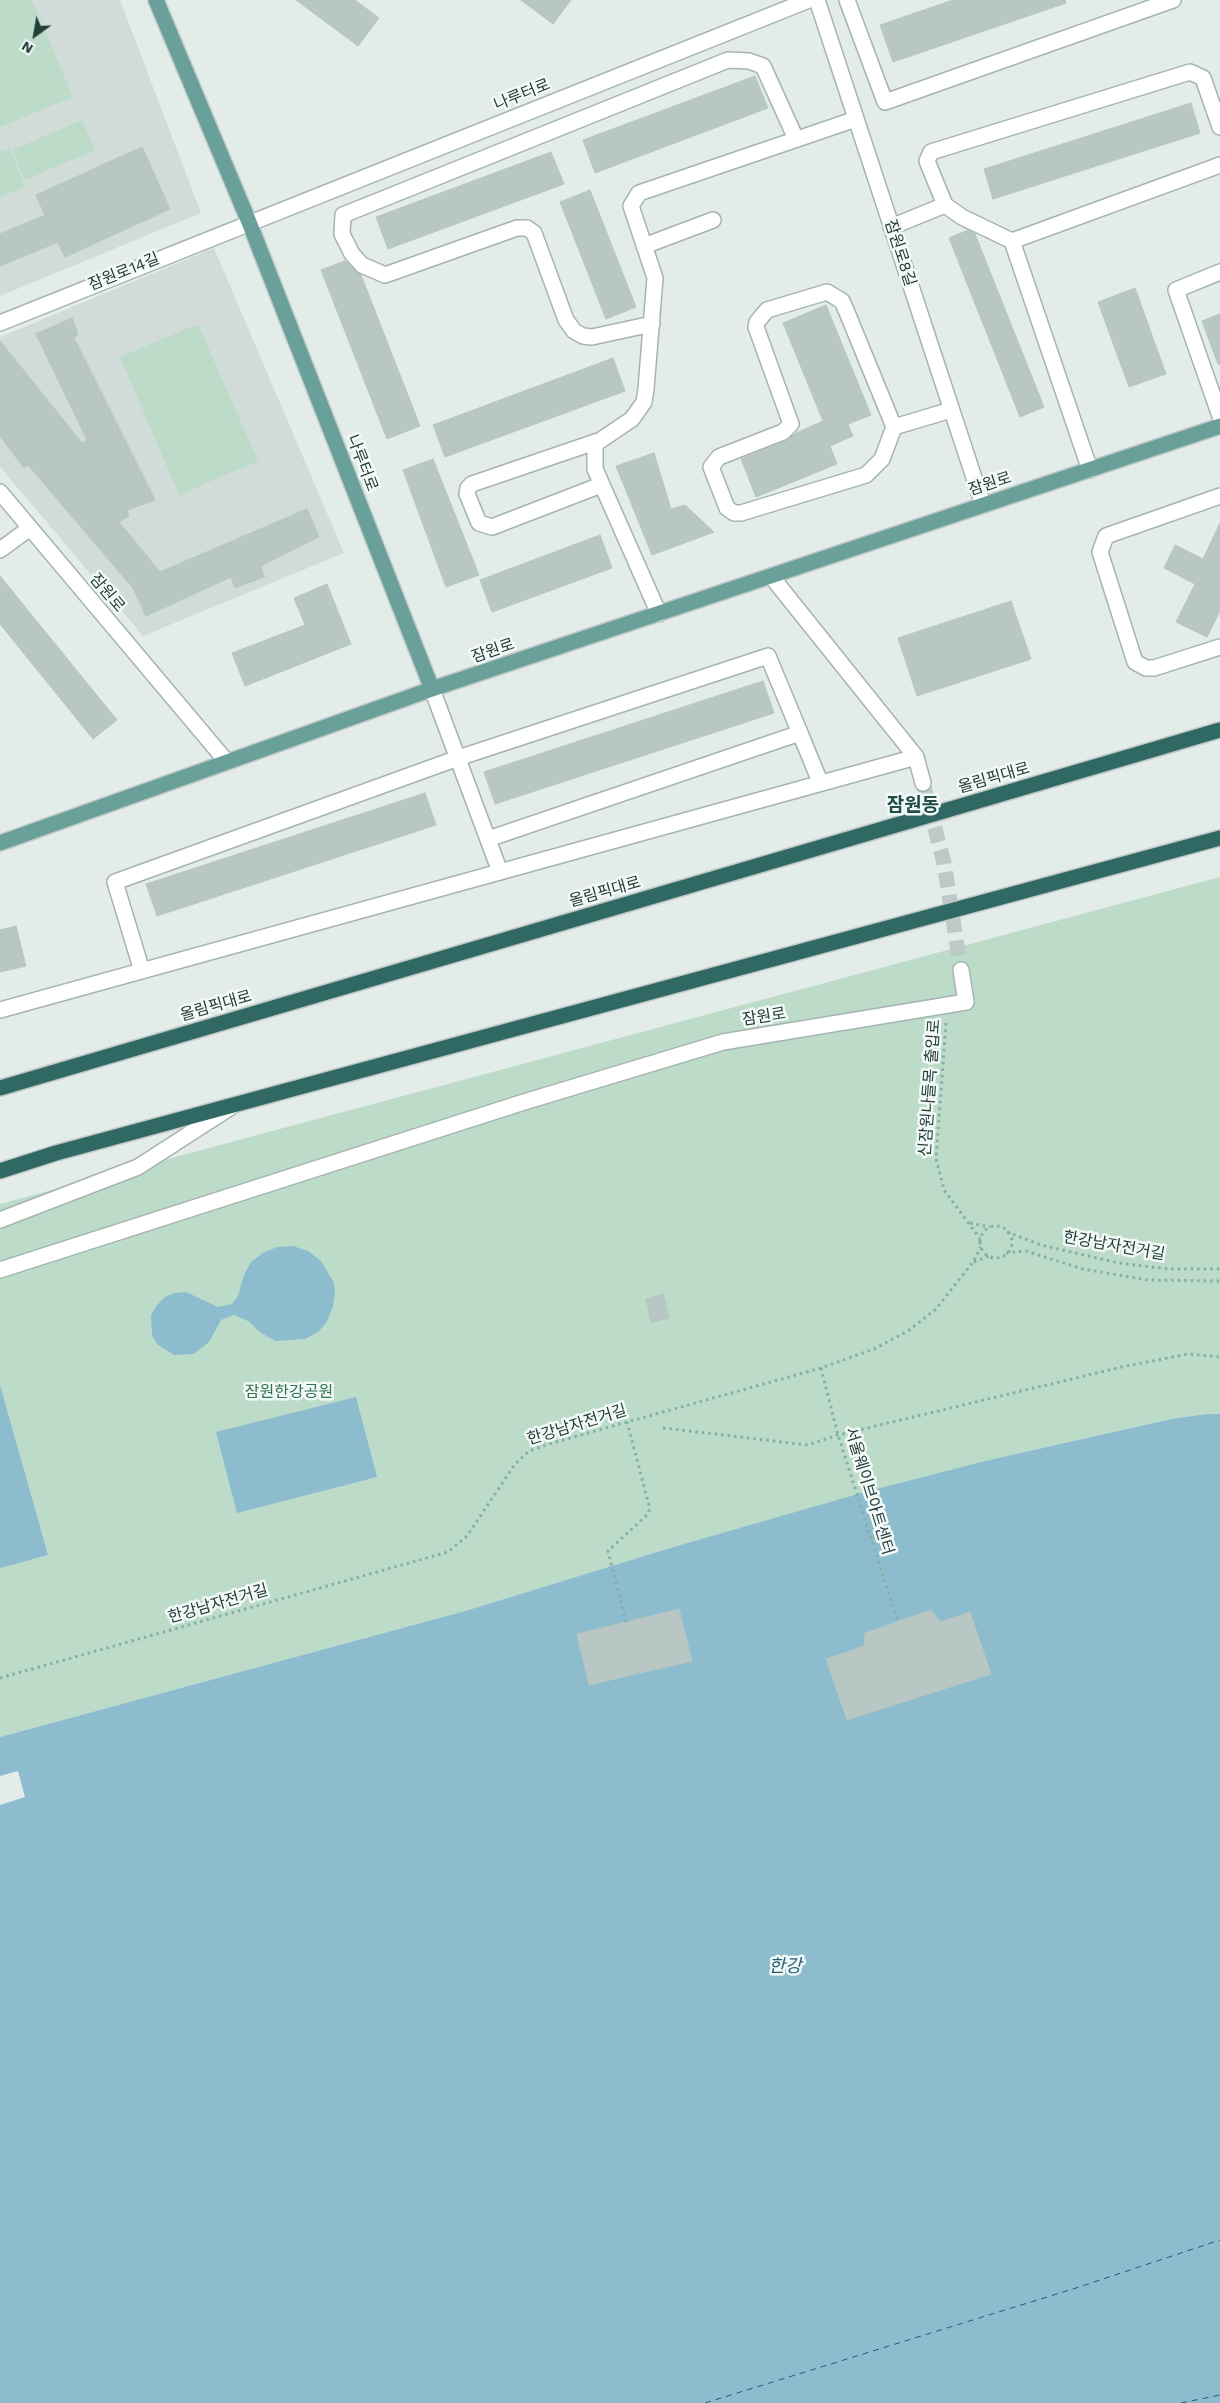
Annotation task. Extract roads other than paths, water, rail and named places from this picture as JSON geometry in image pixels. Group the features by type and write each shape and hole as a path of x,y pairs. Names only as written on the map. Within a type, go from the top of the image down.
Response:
{"highway":[{"name":"올림픽대로","path":"0,1088 1220,730"},
{"path":"0,1170 56,1153 1220,838"}],"main road":[{"name":"나루터로","path":"156,0 248,222 432,690"},
{"name":"잠원로","path":"0,842 432,690 1220,426"}],"street":[{"name":"나루터로","path":"248,222 809,0"},
{"name":"잠원로8길","path":"817,0 983,505"},
{"path":"847,0 885,102 1172,0"},
{"path":"652,324 592,337 583,336 574,331 566,320 534,233 527,228 517,228 385,275 362,265 352,254 342,234 343,214 728,60 749,60 763,66 796,139"},
{"path":"1090,470 1012,241 962,217 945,204 928,160 931,152 1190,72 1203,78 1220,127"},
{"path":"601,485 492,527 479,523 467,494 468,488 472,484 598,441 632,419 644,402 655,278 631,206 640,193 856,119"},
{"path":"1012,241 1220,165"},
{"path":"891,227 945,204"},
{"path":"644,246 713,220"},
{"name":"잠원로14길","path":"0,323 248,222"},
{"path":"1220,272 1176,290 1220,416"},
{"path":"828,292 842,301 894,426 882,459 866,474 741,513 734,513 727,508 711,467 719,456 783,432 791,424 756,327 767,310 828,292"},
{"path":"894,426 951,410"},
{"path":"598,441 595,444 595,469 659,614"},
{"name":"잠원로","path":"0,492 227,762"},
{"path":"1220,496 1106,536 1100,552 1135,662 1146,668 1154,668 1220,647"},
{"path":"0,550 30,528"},
{"path":"771,576 916,757 923,782"},
{"path":"142,971 115,882 458,758 768,656 820,782"},
{"path":"432,690 500,872"},
{"path":"488,840 800,734"},
{"path":"0,1010 916,757"},
{"name":"잠원로","path":"0,1270 542,1097 723,1042 966,1002 961,970"},
{"path":"0,1220 138,1167 235,1105"}],"water":[{"path":"293,1246 308,1251 321,1261 334,1283 333,1307 326,1323 318,1332 305,1339 276,1341 261,1333 248,1321 234,1315 221,1320 209,1342 194,1354 174,1355 157,1344 152,1335 151,1315 165,1297 175,1293 186,1292 218,1307 232,1304 238,1296 244,1275 251,1262 263,1253 277,1247"},
{"path":"0,1385 48,1555 0,1568"},
{"path":"356,1397 377,1477 237,1513 216,1432"},
{"name":"한강","path":"1220,1414 1220,2403 0,2403 0,1737 465,1611 670,1548 865,1492 985,1461 1171,1419"}],"tunnel":[{"path":"923,783 944,863 961,970"}],"district":[{"name":"잠원동","path":"913,805"}],"park label":[{"name":"잠원한강공원","path":"289,1392"}]}
